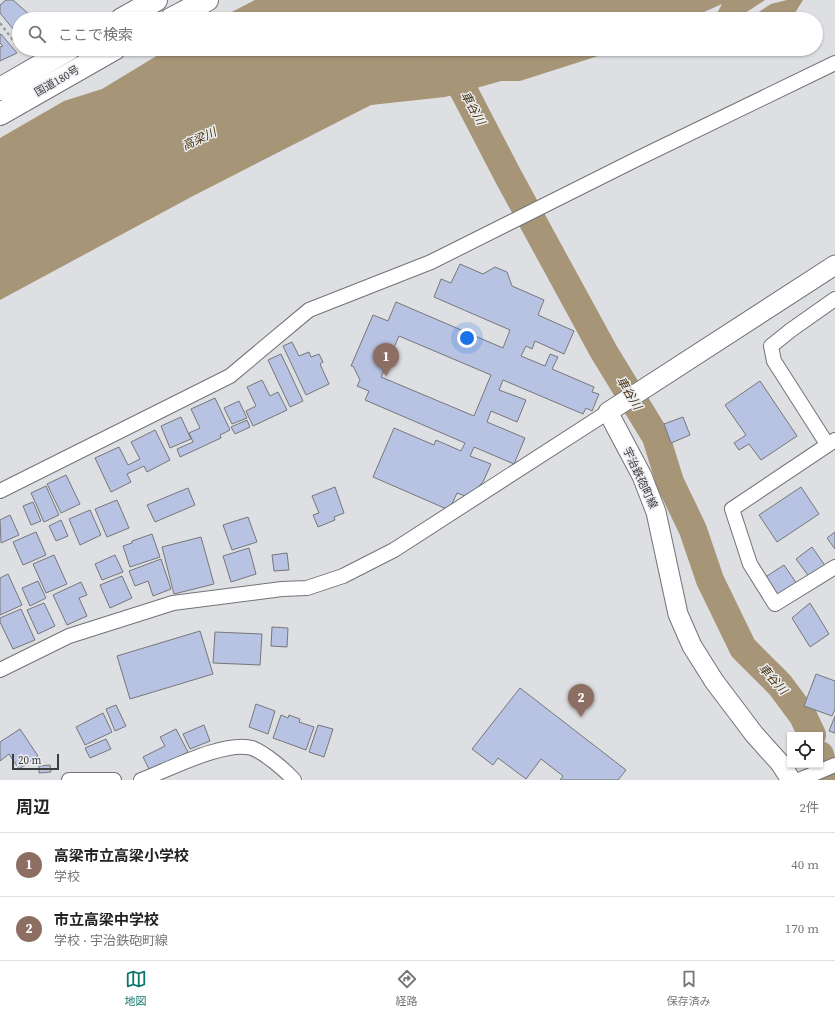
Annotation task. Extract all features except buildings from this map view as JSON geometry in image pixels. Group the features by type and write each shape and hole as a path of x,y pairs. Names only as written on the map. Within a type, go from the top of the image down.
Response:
{"highway":[{"path":"135,12 156,0"},
{"path":"184,12 207,0"},
{"name":"国道180号","path":"0,89 57,56"},
{"name":"国道180号","path":"0,114 102,56"}],"main road":[{"path":"614,409 835,265"},
{"name":"宇治鉄砲町線","path":"614,409 656,512 678,614 692,646 719,687 754,734 780,763 798,779"}],"street":[{"path":"0,491 230,376 309,310 431,262 835,63"},
{"path":"835,299 790,330 771,346 774,361 831,442 732,509 750,564 775,604 835,567"},
{"path":"0,670 69,636 173,603 282,589 307,588 343,576 394,550 614,409"},
{"path":"141,780 212,752 237,747 252,748 259,752 284,770 294,780"},
{"path":"798,779 835,765"},
{"path":"69,780 114,780"}],"path":[{"path":"0,23 12,39"}],"water":[{"path":"255,0 765,0 747,12 718,12 722,4 704,12 232,12"},
{"path":"787,0 803,0 796,12 759,12 771,4"},
{"name":"高梁川","path":"156,56 598,56 520,81 501,81 445,97 371,105 193,196 0,300 0,138 64,101 102,89"}],"waterway":[{"name":"車谷川","path":"443,56 466,95 508,176 604,352 656,437 670,482 693,530 710,580 743,648 780,685 803,716 811,732"},
{"name":"車谷川","path":"823,766 827,780"}],"place":[{"name":"高梁市立高梁小学校","path":"386,376"},
{"name":"市立高梁中学校","path":"581,717"}]}
